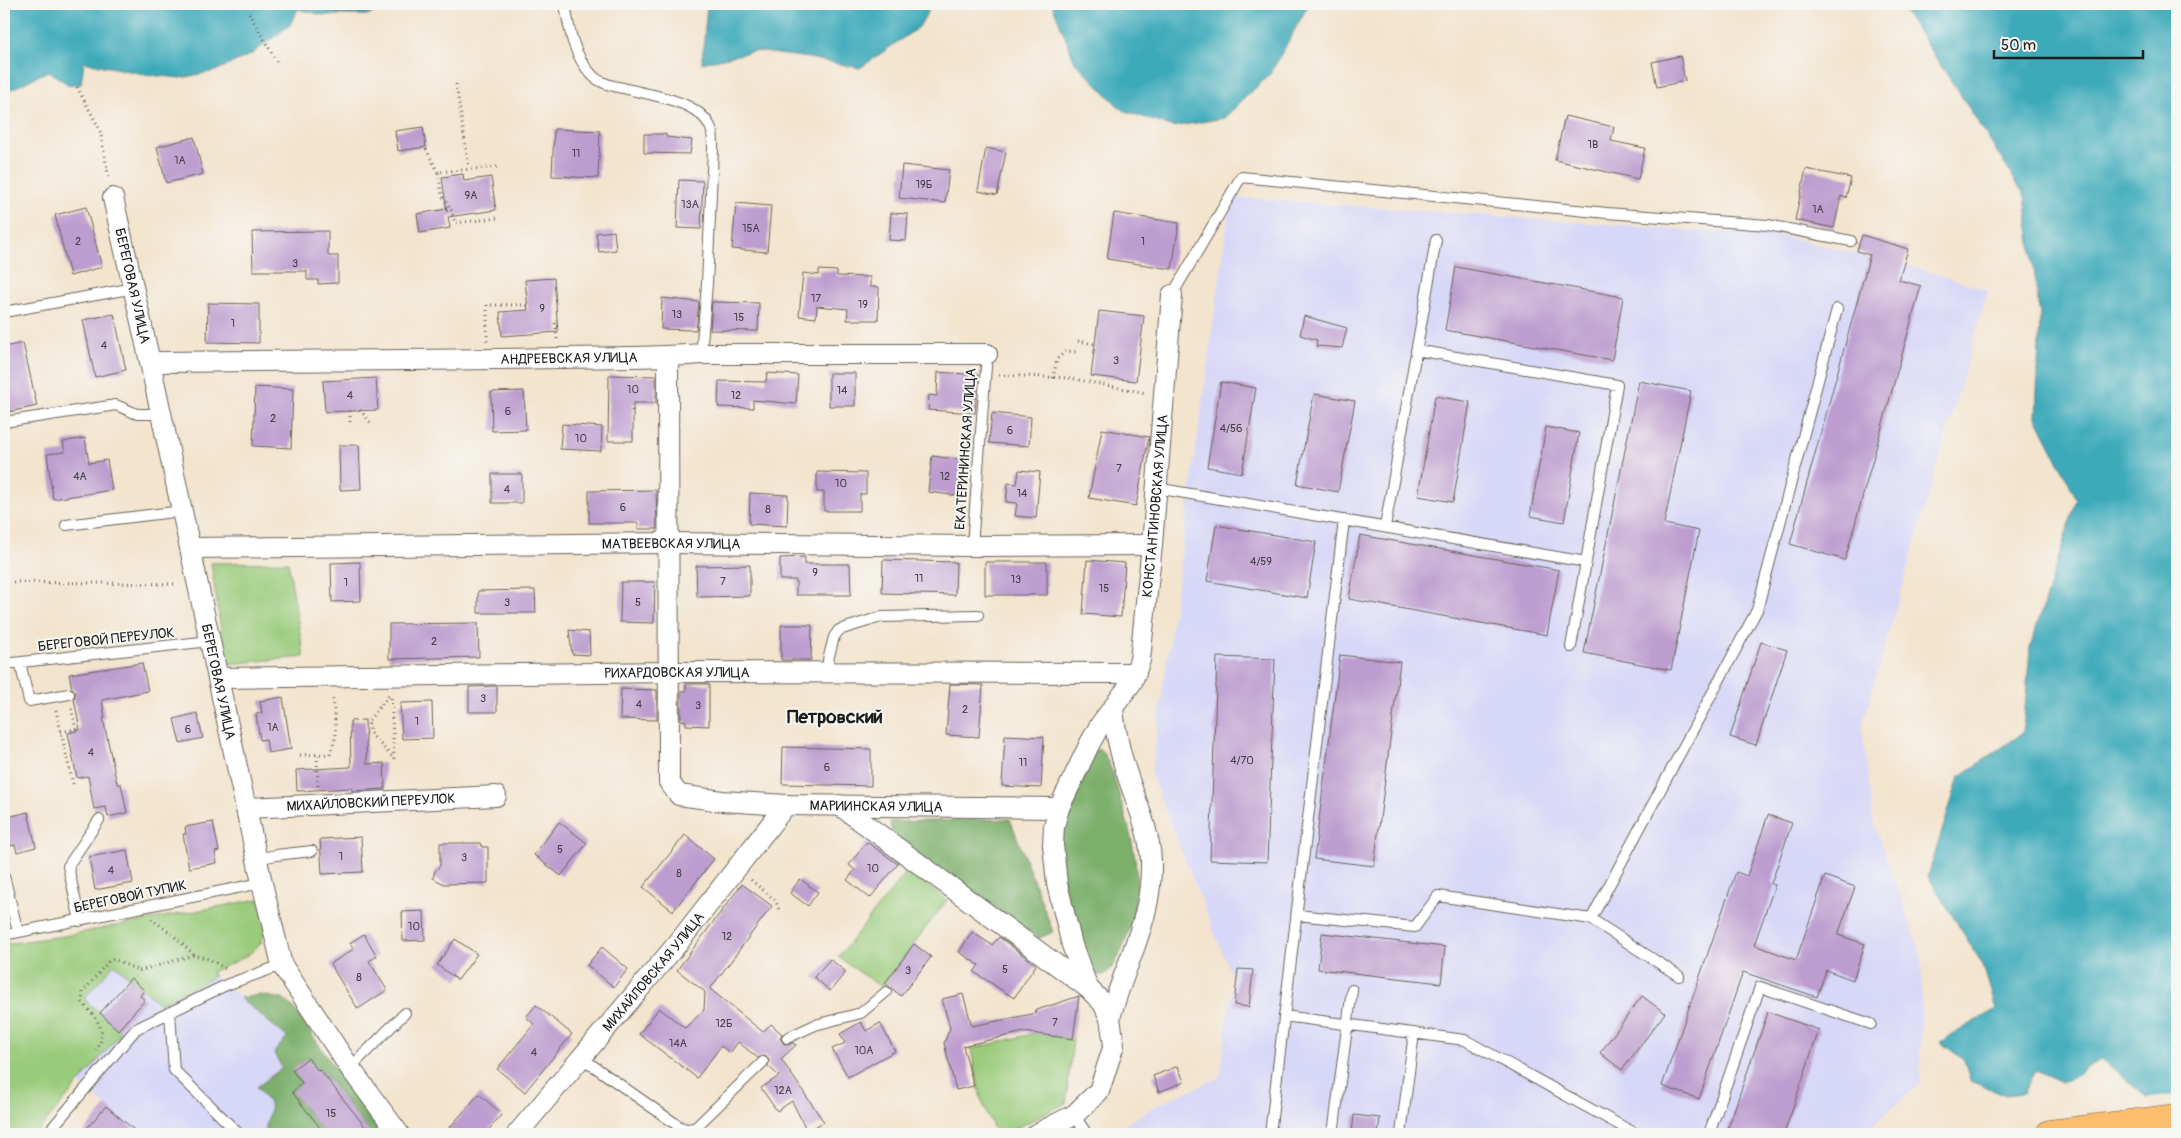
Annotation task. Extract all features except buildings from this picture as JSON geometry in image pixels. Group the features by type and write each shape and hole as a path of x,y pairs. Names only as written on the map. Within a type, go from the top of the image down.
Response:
{"main road":[{"path":"2050,1134 2177,1118"}],"street":[{"name":"БЕРЕГОВАЯ УЛИЦА","path":"113,198 262,883 282,964 350,1068 399,1134"},
{"name":"КОНСТАНТИНОВСКАЯ УЛИЦА","path":"1088,988 1072,945 1057,884 1053,845 1054,827 1059,808 1090,743 1100,725 1113,709 1136,673 1140,660 1152,545 1172,295"},
{"name":"АНДРЕЕВСКАЯ УЛИЦА","path":"150,362 307,359 488,360 668,357 701,354 987,354"},
{"path":"668,357 669,672"},
{"name":"МАТВЕЕВСКАЯ УЛИЦА","path":"190,548 668,543 972,546 1152,545"},
{"name":"РИХАРДОВСКАЯ УЛИЦА","path":"218,678 669,672 1136,673"},
{"name":"МАРИИНСКАЯ УЛИЦА","path":"669,672 669,782 679,795 692,798 786,805 1059,808"},
{"path":"1110,1018 1119,987 1147,912 1150,898 1151,859 1145,823 1119,746 1113,709"},
{"name":"МИХАЙЛОВСКИЙ ПЕРЕУЛОК","path":"246,808 496,796"},
{"name":"МИХАЙЛОВСКАЯ УЛИЦА","path":"517,1134 738,868 786,805"},
{"path":"839,805 1088,988 1103,1003 1110,1018 1114,1045 1099,1091 1074,1115 1037,1134"}],"lane":[{"path":"565,4 571,37 579,57 592,76 609,85 679,102 700,114 712,131 713,148 707,284 701,354"},
{"path":"1172,295 1241,177 1607,213 1768,225 1851,241"},
{"path":"1385,527 1436,240"},
{"path":"4,312 134,288"},
{"path":"1591,919 1756,610 1837,309"},
{"path":"1416,350 1617,385 1571,647"},
{"name":"ЕКАТЕРИНИНСКАЯ УЛИЦА","path":"972,546 987,354"},
{"path":"4,422 116,405 137,414 161,414"},
{"path":"1156,488 1586,562"},
{"path":"66,525 182,511"},
{"path":"1270,1134 1344,520"},
{"path":"828,672 830,652 834,637 839,630 882,618 978,615"},
{"name":"БЕРЕГОВОЙ ПЕРЕУЛОК","path":"4,664 210,641"},
{"path":"20,662 29,701 69,694"},
{"path":"80,921 68,866 99,820"},
{"path":"257,859 312,851"},
{"path":"4,876 18,932"},
{"name":"БЕРЕГОВОЙ ТУПИК","path":"4,935 262,883"},
{"path":"1296,915 1414,927 1438,896 1591,919 1679,976"},
{"path":"47,1134 136,1029 226,985 282,964"},
{"path":"1709,1134 1760,987 1871,1024"},
{"path":"1333,1134 1352,990"},
{"path":"787,1038 815,1025 861,1013 886,992"},
{"path":"170,1013 174,1070 239,1134"},
{"path":"350,1068 405,1013"},
{"path":"1284,1016 1465,1040 1636,1134"},
{"path":"1401,1134 1414,1033"},
{"path":"582,1058 662,1116 680,1128 688,1129 695,1128 762,1062"},
{"path":"1074,1115 1087,1134"}],"path":[{"path":"249,12 278,64"},
{"path":"456,84 469,168"},
{"path":"76,87 100,130 113,198"},
{"path":"426,149 438,172 442,196 451,209 455,223 497,218"},
{"path":"438,172 496,167"},
{"path":"488,360 486,305 527,305"},
{"path":"1078,341 1095,344"},
{"path":"1053,378 1057,359 1066,351 1076,352"},
{"path":"985,375 1088,380 1105,386 1164,396"},
{"path":"632,403 632,411"},
{"path":"360,410 371,423"},
{"path":"350,411 350,424"},
{"path":"13,582 198,584"},
{"path":"391,693 394,750 394,759 370,733 368,721 391,693"},
{"path":"61,732 76,729 69,694"},
{"path":"53,697 73,784"},
{"path":"300,756 330,754 336,736 334,697"},
{"path":"317,755 318,792"},
{"path":"738,868 769,893 776,901 779,910"},
{"path":"136,909 172,934 194,955 210,959 243,980"},
{"path":"94,1054 102,1042 102,1030 82,1002 82,997 83,992 108,962 114,959 139,971 194,955"}],"shaded area":[{"path":"1231,197 1743,234 1769,233 1920,269 1988,290 1862,726 1873,821 1922,956 1920,1084 1862,1134 1119,1134 1122,1132 1120,1128 1159,1104 1220,1077 1233,979 1151,775"},
{"path":"114,964 211,973 287,1037 282,1067 265,1130 271,1134 139,1134 78,1083 121,1033 84,999"}],"green space":[{"path":"288,562 304,657 226,664 211,563"},
{"path":"1100,749 1112,772 1126,817 1134,853 1137,888 1131,925 1118,957 1104,975 1095,975 1088,967 1068,911 1058,846 1093,751"},
{"path":"1010,819 1053,932 1039,938 893,839 890,822"},
{"path":"907,871 947,900 881,987 838,957"},
{"path":"259,899 265,926 264,935 254,950 237,961 211,972 215,976 160,1004 114,964 84,999 122,1032 36,1134 4,1134 4,944 63,936"},
{"path":"260,995 283,999 292,1006 381,1134 371,1134 321,1070 318,1071 307,1058 292,1070 302,1083 292,1092 325,1134 271,1134 265,1130 271,1106 257,1087 282,1068 274,1053 287,1037 240,998"},
{"path":"1036,1033 1073,1039 1066,1103 1005,1134 996,1134 981,1099 971,1049"}],"water":[{"path":"4,4 390,4 369,15 323,15 298,9 290,25 252,54 215,71 181,78 149,75 84,62 81,84 69,85 48,71 4,93"},
{"path":"707,4 932,4 919,27 860,68 809,58 755,51 702,63"},
{"path":"1052,4 1309,4 1270,74 1224,118 1173,127 1122,110 1075,62"},
{"path":"1886,4 2177,4 2177,1134 2151,1134 2147,1098 2102,1059 2062,1083 2035,1071 2023,1093 2006,1095 1970,1081 1964,1060 1940,1042 1996,1009 1983,965 1928,876 1959,777 2023,733 2030,648 2077,499 2036,417 2040,316 2025,196 1902,8"}],"pier":[{"path":"2177,1095 2177,1134 2148,1134 2145,1099"}],"district":[{"name":"Петровский","path":"835,716"}]}
